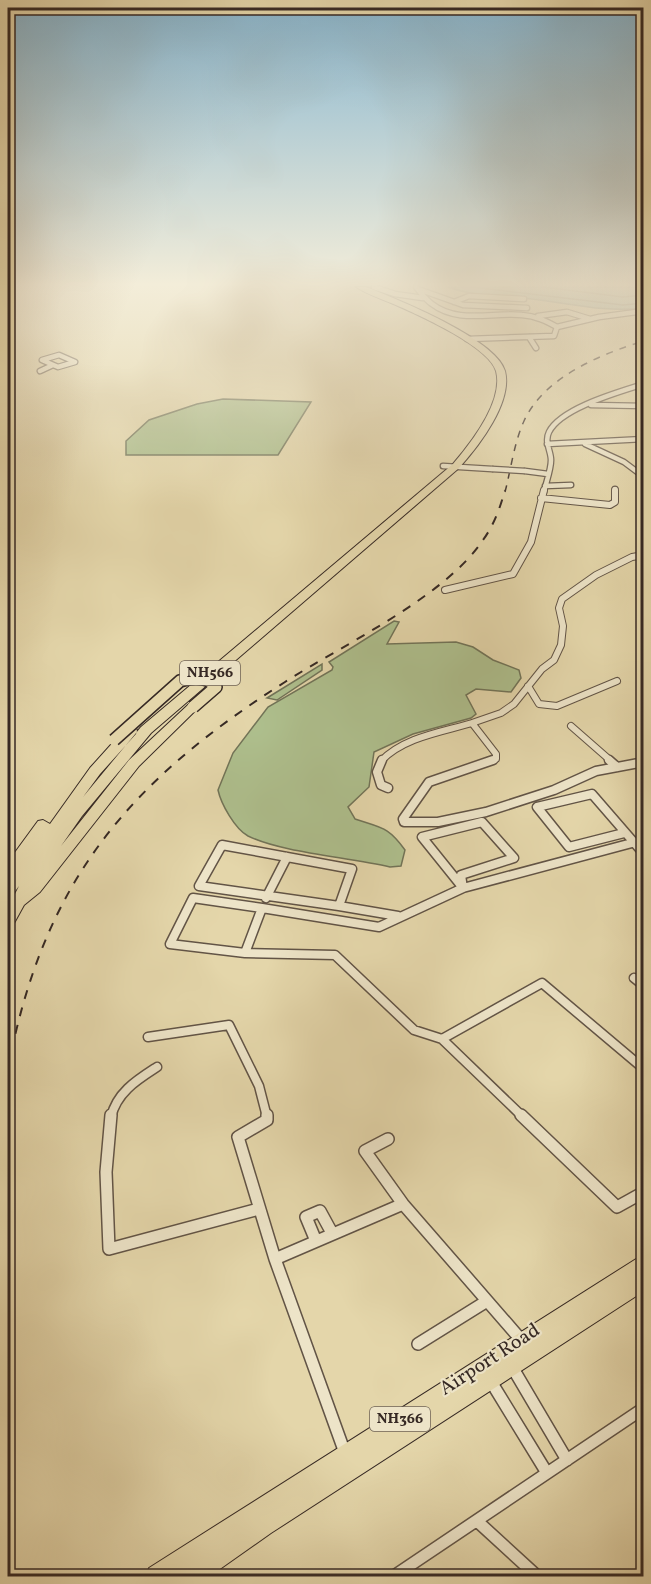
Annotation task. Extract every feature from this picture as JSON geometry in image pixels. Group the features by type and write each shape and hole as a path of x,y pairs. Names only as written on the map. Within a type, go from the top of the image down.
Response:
{"highway":[{"name":"NH566","path":"8,921 16,904 77,813 146,729 450,466 488,403 493,387 489,364 486,361"},
{"name":"NH566","path":"8,891 94,771 130,732 466,455 489,417 502,385 501,370 496,361"},
{"path":"8,872 101,753 167,692 180,681 189,678 213,683 216,687 214,691 161,735 93,812 35,890 16,904"},
{"name":"Airport Road","path":"526,1346 644,1262"},
{"name":"Airport Road","path":"191,1576 507,1358 644,1280"},
{"name":"Airport Road","path":"158,1576 345,1454 486,1372"}],"street":[{"path":"44,361 58,368 75,362 73,361"},
{"path":"40,371 53,365"},
{"path":"445,590 513,574 531,542 548,474 551,459 547,444 548,433 559,421 589,405 644,384"},
{"path":"589,405 644,406"},
{"path":"547,444 644,439"},
{"path":"583,442 624,462 644,477"},
{"path":"450,466 548,474"},
{"path":"545,486 572,485"},
{"path":"541,498 610,505 615,502 615,489"},
{"path":"388,788 381,784 377,775 378,767 387,756 410,741 472,723 501,712 514,704 554,660 561,645 563,626 559,608 562,599 596,574 632,557 644,555"},
{"path":"528,686 539,704 548,707 557,706 617,681"},
{"path":"472,723 496,754 496,759 429,782 405,814 404,822 413,825 438,822 482,812 568,784 590,772 644,762"},
{"path":"571,726 617,767"},
{"path":"624,833 569,847 537,807 592,794 644,855"},
{"path":"482,822 514,858 461,875 463,888 422,837 482,822"},
{"path":"632,843 463,888 398,916 379,927 193,898 170,944 244,952 335,955 414,1030 442,1039 617,1207 644,1192"},
{"path":"339,906 352,869 222,845 199,886 266,898 339,906 398,916"},
{"path":"266,898 286,857"},
{"path":"244,952 262,909"},
{"path":"634,978 644,986"},
{"path":"442,1039 542,983 644,1070"},
{"path":"148,1037 230,1025 264,1100 268,1115 267,1120 237,1137 275,1259 345,1454"},
{"path":"158,1067 126,1088 117,1101 110,1119 106,1165 109,1249 259,1209"},
{"path":"388,1139 365,1151 403,1204 487,1301 496,1308 526,1346"},
{"path":"275,1259 403,1204"},
{"path":"316,1241 306,1217 320,1211 332,1233"},
{"path":"417,1344 487,1301"},
{"path":"507,1358 567,1461"},
{"path":"486,1372 547,1473"},
{"path":"394,1576 644,1408"},
{"path":"477,1521 537,1576"}],"green space":[{"path":"223,399 311,402 278,455 126,455 126,441 149,420 197,404"},
{"path":"394,621 399,622 387,644 456,642 473,647 493,660 519,670 521,678 511,692 476,689 466,695 476,714 471,718 413,734 374,752 369,787 348,807 355,819 378,826 394,836 405,850 401,866 390,867 298,851 262,842 243,833 229,816 218,790 233,753 268,707 332,670 333,667 329,662"},
{"path":"322,664 322,670 277,700 267,698"}],"railway":[{"path":"505,492 515,447 524,421 533,405 559,380 590,361"},
{"path":"8,1069 24,1003 44,944 70,891 101,843 138,799 180,758 229,720 285,682 392,618 444,581 466,561 483,540 496,516 505,490"}]}
